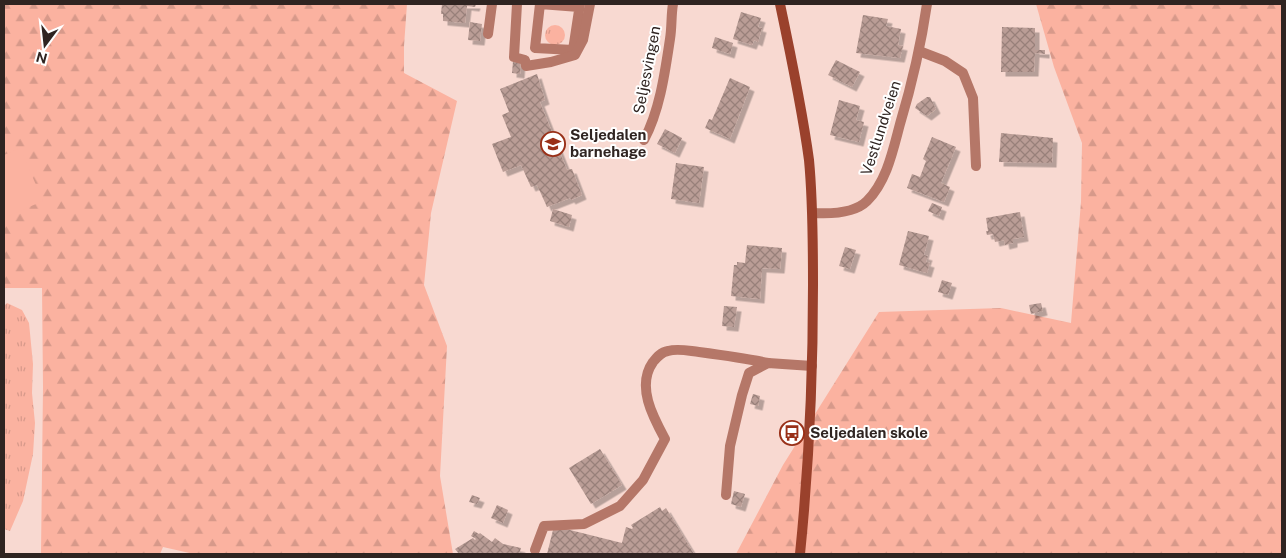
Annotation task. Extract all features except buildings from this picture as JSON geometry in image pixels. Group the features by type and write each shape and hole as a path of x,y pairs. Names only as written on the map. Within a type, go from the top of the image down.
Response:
{"main road":[{"path":"780,4 809,160 813,213 810,428 800,554"}],"street":[{"path":"488,34 492,4"},
{"path":"518,4 514,57 525,60 526,66 551,62 575,55 583,40 590,4"},
{"path":"540,4 580,5 573,50 535,48 540,4"},
{"name":"Seljesvingen","path":"644,140 658,102 670,37 673,4"},
{"name":"Vestlundveien","path":"813,213 827,214 849,211 867,202 880,184 893,149 912,84 927,4"},
{"path":"919,51 945,61 963,73 973,98 976,166"},
{"path":"535,550 544,526 584,524 620,506 643,480 665,439 651,410 646,390 647,374 651,364 659,355 667,351 678,350 734,356 768,363 812,366"},
{"path":"726,495 730,446 746,382 749,374 768,363"}],"green space":[{"path":"4,4 407,4 404,73 457,101 431,213 424,285 447,346 440,476 453,554 194,554 163,547 160,554 41,554 42,288 4,288"},
{"path":"1036,4 1282,4 1282,554 736,554 783,465 879,312 1001,308 1071,323 1081,202 1082,143 1054,67"},
{"path":"551,25 559,25 565,31 565,39 559,45 551,45 545,39 545,31"},
{"path":"20,148 43,201 8,216 4,207 4,155"},
{"path":"7,303 22,310 29,323 33,364 32,393 35,423 33,454 23,501 10,531 4,529 4,306"}],"place":[{"name":"Seljedalen barnehage","path":"553,144"},
{"name":"Seljedalen skole","path":"792,433"}]}
